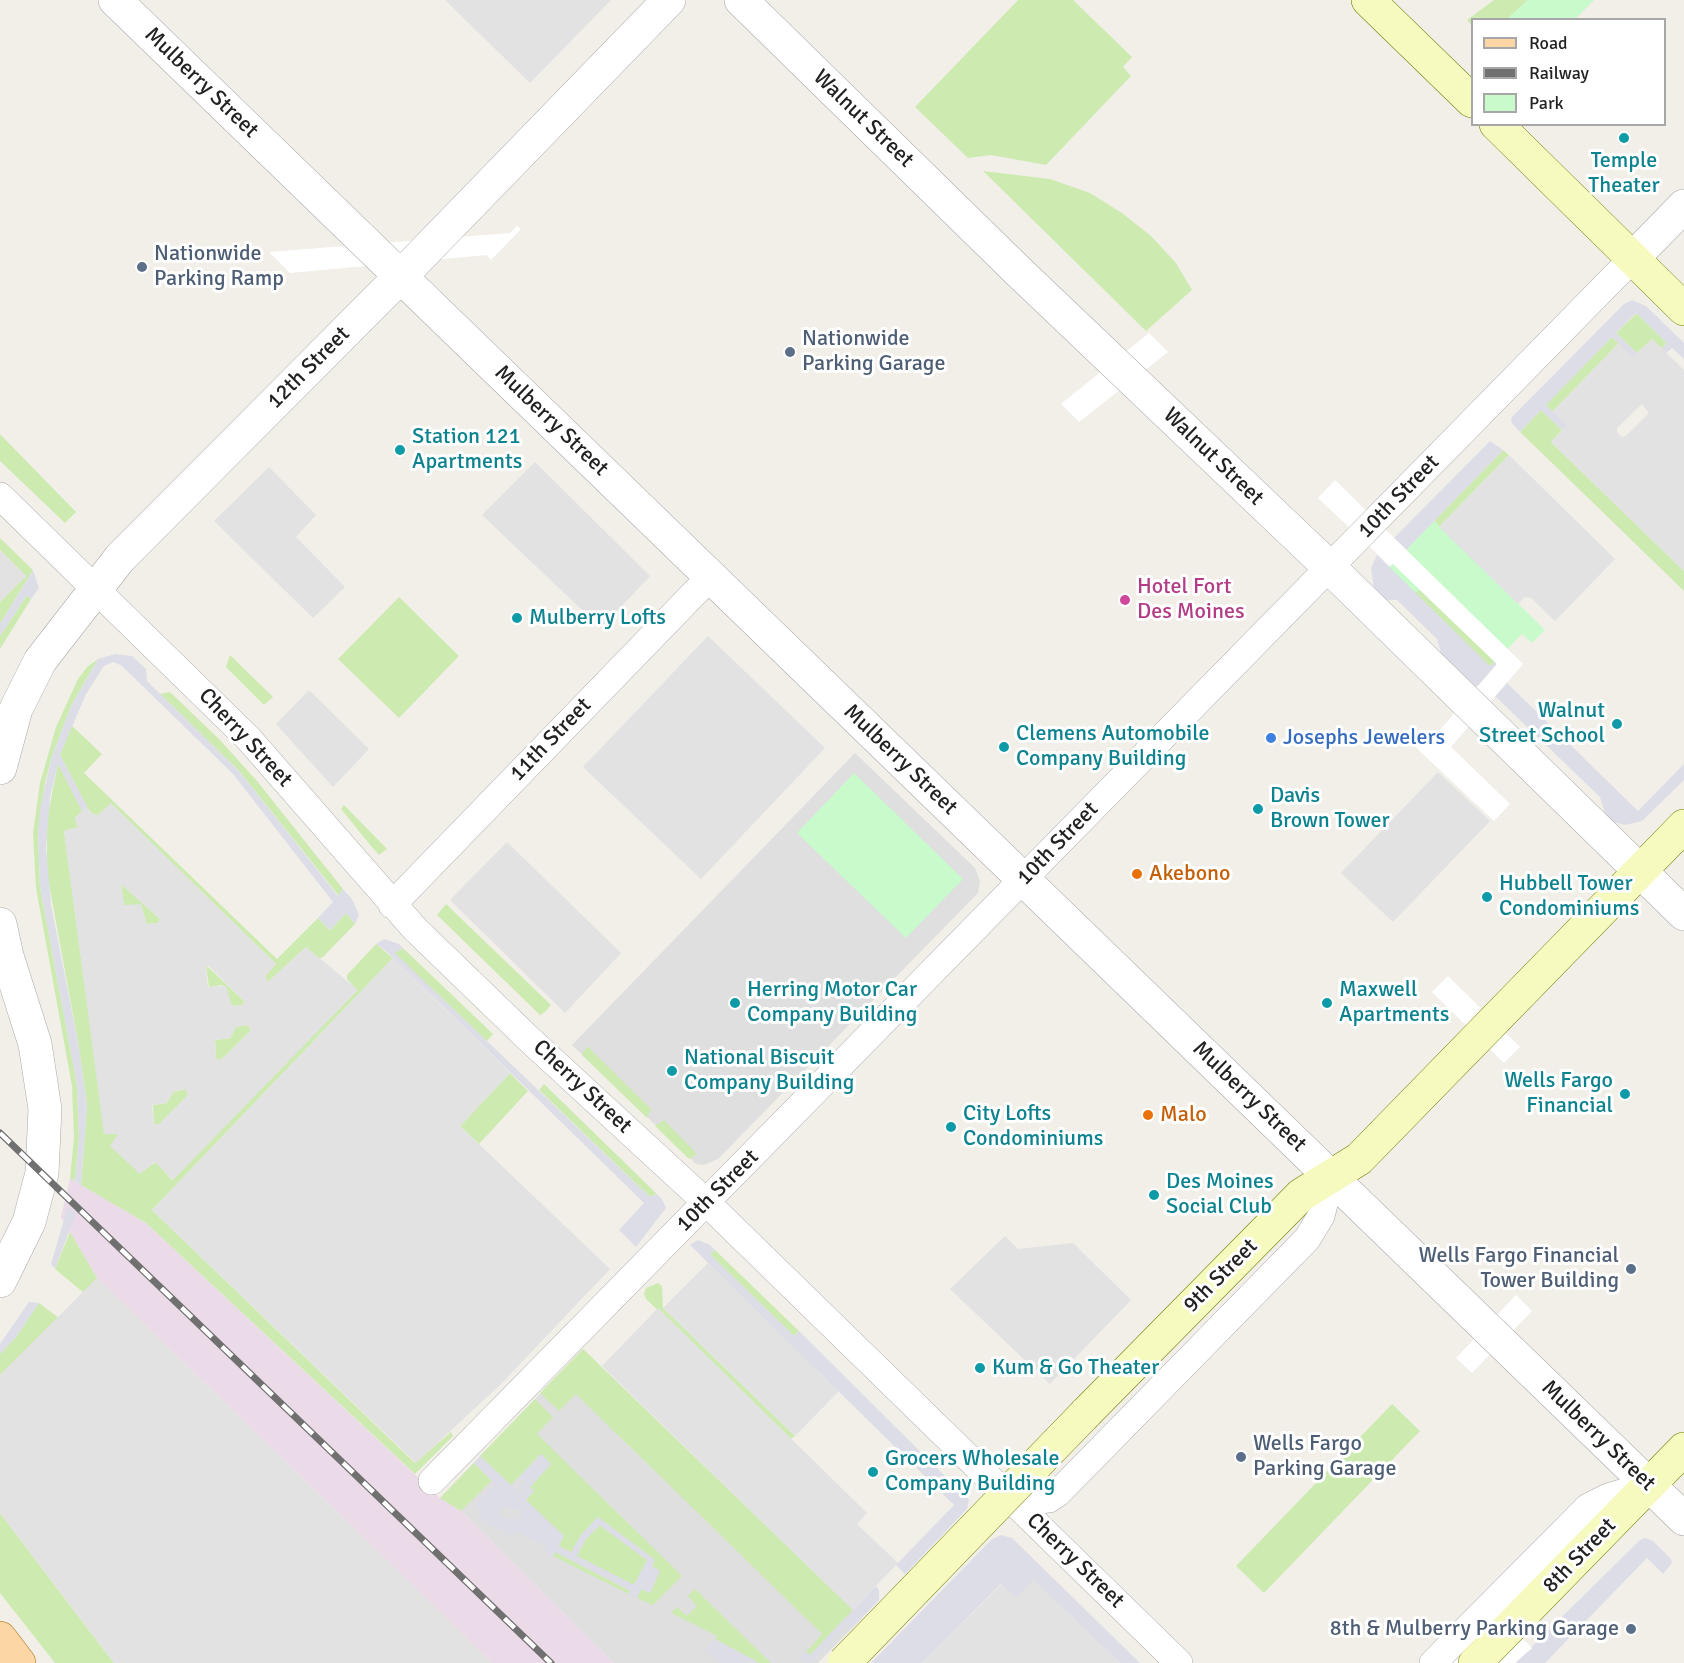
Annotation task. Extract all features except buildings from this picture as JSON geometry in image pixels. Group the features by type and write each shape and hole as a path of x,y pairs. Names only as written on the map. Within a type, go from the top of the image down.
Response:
{"main road":[{"path":"1368,0 1471,99"},
{"path":"1499,126 1684,309"},
{"name":"9th Street","path":"844,1663 1301,1195 1359,1159 1684,826"},
{"name":"8th Street","path":"1475,1663 1684,1449"},
{"path":"0,1638 19,1663"}],"street":[{"name":"Mulberry Street","path":"115,0 1684,1519"},
{"name":"12th Street","path":"0,768 16,709 40,661 95,587 120,558 401,276 669,0"},
{"name":"Walnut Street","path":"741,0 1017,270 1329,567 1684,914"},
{"name":"10th Street","path":"432,1481 1684,206"},
{"name":"Cherry Street","path":"0,496 248,738 392,905 530,1040 707,1203 1179,1663"},
{"name":"11th Street","path":"392,905 711,576"},
{"path":"0,924 40,1070 45,1142 42,1173 29,1222 0,1281"},
{"path":"854,1663 1011,1499 1035,1501 1049,1499 1058,1493 1307,1239 1322,1216 1331,1177"},
{"path":"1433,1663 1588,1507 1608,1497 1649,1485"}],"shaded area":[{"path":"445,0 611,0 530,83"},
{"path":"1632,300 1646,306 1684,343 1684,359 1672,348 1666,353 1662,349 1667,343 1636,313 1616,333 1637,353 1633,357 1612,337 1546,405 1567,426 1562,430 1541,410 1520,432 1512,423 1511,418 1624,304"},
{"path":"1652,339 1684,370 1684,571 1551,442 1566,426 1552,412 1619,343 1633,357","holes":["1642,404 1649,413 1626,436 1622,437 1617,432 1617,428"]},
{"path":"1490,441 1503,450 1406,550 1394,538"},
{"path":"1509,455 1615,559 1555,621 1531,598 1525,597 1518,604 1439,527"},
{"path":"535,462 650,576 601,628 482,515"},
{"path":"269,467 316,515 296,537 345,587 313,618 214,521"},
{"path":"0,550 26,576 0,602"},
{"path":"1377,555 1490,666 1495,662 1497,664 1478,686 1473,686 1442,657 1437,639 1397,600 1384,600 1374,589 1371,568"},
{"path":"33,570 39,588 31,599 27,595 0,636 0,624"},
{"path":"708,636 825,748 701,879 583,767"},
{"path":"115,654 132,656 146,669 147,681 239,771 338,896 343,889 352,899 359,915 355,924 346,913 330,930 318,918 333,902 233,774 122,666 114,662 104,666 86,694 60,755 87,806 82,811 58,764 50,797 46,848 51,905 78,1042 87,1105 81,1185 75,1181 79,1137 77,1085 40,887 38,833 40,809 52,756 72,704 98,659"},
{"path":"1507,683 1638,811 1684,764 1684,780 1642,821 1625,825 1613,822 1606,816 1600,797 1495,696"},
{"path":"309,690 369,749 333,787 276,724"},
{"path":"855,753 975,868 980,881 978,893 718,1159 704,1165 696,1164 572,1045"},
{"path":"1438,772 1490,821 1393,922 1341,873"},
{"path":"111,803 276,964 265,976 268,982 306,947 358,990 173,1180 155,1162 140,1174 110,1146 118,1134 104,1134 64,831 78,827 75,818 86,807 93,814 98,815","holes":["121,884 160,919 158,923 147,924 141,904 124,905","206,966 209,966 244,1001 243,1005 232,1006 226,986 208,987","248,1025 251,1030 221,1060 216,1059 215,1040 230,1038 236,1027","185,1089 188,1095 158,1125 154,1124 152,1105 167,1103 173,1092"]},
{"path":"507,842 621,953 565,1013 450,900"},
{"path":"384,939 399,944 403,948 395,953 650,1197 657,1194 662,1199 666,1208 636,1247 619,1230 644,1203 386,951 376,944"},
{"path":"393,958 510,1073 460,1126 610,1269 502,1383 416,1463 152,1210"},
{"path":"70,1178 146,1223 440,1498 461,1511 614,1663 492,1663 97,1278 61,1217"},
{"path":"68,1206 76,1213 55,1269 51,1264"},
{"path":"1005,1236 1018,1249 1073,1243 1131,1300 1050,1384 950,1289"},
{"path":"698,1240 710,1245 715,1250 710,1254 794,1336 799,1331 969,1500 967,1509 905,1574 896,1565 954,1505 690,1245"},
{"path":"708,1263 839,1391 795,1436 663,1308"},
{"path":"97,1278 492,1663 114,1663 0,1513 0,1375"},
{"path":"29,1302 39,1303 16,1337 0,1354 0,1344"},
{"path":"658,1308 867,1513 857,1524 898,1563 853,1610 602,1366"},
{"path":"583,1349 862,1618 818,1663 614,1663 461,1511 440,1498"},
{"path":"541,1454 551,1464 530,1487 534,1491 526,1500 564,1536 559,1546 571,1552 581,1535 598,1517 655,1560 652,1566 660,1571 650,1593 641,1589 637,1598 629,1594 630,1590 555,1552 553,1556 545,1552 547,1547 516,1531 513,1536 479,1520 481,1511 476,1503 495,1484 474,1463 480,1456 521,1495 524,1491 519,1487 524,1482 519,1477","holes":["504,1507 519,1510 524,1516 513,1520 501,1517 498,1511","600,1525 647,1560 634,1585 577,1556 585,1540"]},
{"path":"1001,1535 1012,1538 1140,1663 1120,1663 1034,1580 1016,1598 1001,1584 922,1663 871,1663 992,1539"},
{"path":"1645,1538 1653,1541 1671,1559 1672,1563 1663,1574 1647,1558 1545,1663 1515,1663 1640,1540"},
{"path":"1034,1579 1120,1663 922,1663 1002,1584"},
{"path":"876,1586 879,1590 879,1600 850,1630 847,1625 810,1663 804,1663 800,1657 806,1652 810,1655"},
{"path":"715,1639 758,1663 719,1663 705,1649"}],"green space":[{"path":"1018,0 1073,0 1132,57 1123,67 1131,76 1046,165 991,155 968,158 915,107"},
{"path":"1494,0 1528,0 1508,18 1471,18 1471,25 1467,20"},
{"path":"1528,0 1594,0 1576,18 1508,18"},
{"path":"983,171 1050,179 1090,193 1122,213 1151,236 1176,263 1192,290 1146,331"},
{"path":"1637,313 1667,343 1662,349 1652,339 1637,353 1616,333"},
{"path":"1612,337 1619,343 1552,412 1545,405"},
{"path":"1541,410 1562,430 1551,442 1684,571 1684,591 1520,432"},
{"path":"0,434 76,512 65,523 0,461"},
{"path":"1503,450 1509,455 1439,527 1434,521"},
{"path":"1434,521 1545,630 1532,643 1522,634 1495,662 1419,589 1414,594 1388,568"},
{"path":"0,538 33,570 0,624 0,602 26,576 0,550"},
{"path":"1419,589 1495,662 1490,667 1414,594"},
{"path":"27,595 31,599 0,649 0,636"},
{"path":"399,597 459,656 399,718 338,659"},
{"path":"230,655 273,697 264,705 226,667"},
{"path":"98,659 72,704 52,756 45,783 38,833 40,887 77,1085 79,1137 75,1181 70,1178 74,1137 72,1086 36,888 33,833 40,783 56,727 78,679 87,667"},
{"path":"170,692 219,739 257,781 343,889 339,896 239,771 160,694"},
{"path":"71,725 102,754 84,773 277,959 318,918 330,930 346,913 355,924 323,957 319,959 306,947 268,982 265,976 276,964 111,804 98,815 93,814 86,807 60,755"},
{"path":"58,763 82,811 75,818 78,827 64,831 105,1134 118,1134 140,1173 156,1162 172,1180 357,990 347,979 347,975 376,944 393,958 152,1210 415,1463 451,1432 453,1436 415,1474 146,1223 81,1185 87,1105 78,1042 47,873 47,819"},
{"path":"854,773 963,879 906,938 797,833"},
{"path":"344,805 387,849 379,855 341,809"},
{"path":"121,884 160,919 158,923 147,924 124,906"},
{"path":"446,904 551,1005 545,1012 540,1015 437,915"},
{"path":"403,948 493,1034 486,1042 394,953"},
{"path":"206,965 244,1001 243,1005 232,1006 223,985 209,987"},
{"path":"248,1025 251,1030 221,1060 216,1059 215,1040 230,1038 236,1027"},
{"path":"587,1046 651,1109 647,1118 582,1055"},
{"path":"510,1073 528,1091 479,1144 460,1126"},
{"path":"544,1084 657,1194 650,1197 539,1090"},
{"path":"186,1089 188,1095 158,1125 154,1124 153,1105 167,1103 173,1092"},
{"path":"664,1120 697,1154 689,1159 655,1126"},
{"path":"70,1232 97,1278 84,1293 55,1269"},
{"path":"715,1250 799,1331 794,1336 709,1254"},
{"path":"658,1283 662,1286 663,1308 795,1436 791,1439 646,1299 644,1294 646,1288"},
{"path":"39,1303 59,1318 0,1375 0,1354 16,1337"},
{"path":"583,1349 853,1610 810,1655 806,1652 822,1634 576,1394 559,1411 540,1393"},
{"path":"535,1399 553,1417 537,1434 682,1576 653,1605 637,1598 641,1589 650,1593 660,1571 652,1566 655,1560 598,1517 581,1535 571,1553 558,1546 563,1536 526,1500 530,1487 551,1464 541,1454 511,1485 480,1456"},
{"path":"1392,1404 1420,1431 1264,1593 1236,1566"},
{"path":"474,1463 492,1480 461,1511 440,1498"},
{"path":"0,1513 114,1663 55,1663 0,1593"},
{"path":"599,1525 647,1560 634,1585 577,1556 585,1540"},
{"path":"555,1552 630,1591 629,1594 553,1556"},
{"path":"695,1589 771,1663 758,1663 715,1639 717,1636 671,1613 677,1607 687,1616 697,1606 688,1596"}],"pier":[{"path":"517,226 521,229 491,260 487,255 290,273 269,252 510,233"},
{"path":"1149,333 1168,352 1079,422 1061,404"},
{"path":"1335,480 1523,664 1451,747 1510,804 1494,821 1409,741 1421,729 1432,739 1497,664 1393,564 1390,566 1318,498"},
{"path":"1448,976 1520,1047 1504,1063 1432,992"},
{"path":"1516,1295 1532,1311 1472,1373 1456,1358"},
{"path":"1499,1615 1532,1648 1515,1663 1451,1663"}],"railway":[{"path":"0,1133 551,1663"}],"place":[{"name":"Temple Theater","path":"1624,138"},
{"name":"Nationwide Parking Ramp","path":"142,267"},
{"name":"Nationwide Parking Garage","path":"790,352"},
{"name":"Station 121 Apartments","path":"400,450"},
{"name":"Hotel Fort Des Moines","path":"1125,600"},
{"name":"Mulberry Lofts","path":"517,618"},
{"name":"Walnut Street School","path":"1617,724"},
{"name":"Josephs Jewelers","path":"1271,738"},
{"name":"Clemens Automobile Company Building","path":"1004,747"},
{"name":"Davis Brown Tower","path":"1258,809"},
{"name":"Akebono","path":"1137,874"},
{"name":"Hubbell Tower Condominiums","path":"1487,897"},
{"name":"Herring Motor Car Company Building","path":"735,1003"},
{"name":"Maxwell Apartments","path":"1327,1003"},
{"name":"National Biscuit Company Building","path":"672,1071"},
{"name":"Wells Fargo Financial","path":"1625,1094"},
{"name":"Malo","path":"1148,1115"},
{"name":"City Lofts Condominiums","path":"951,1127"},
{"name":"Des Moines Social Club","path":"1154,1195"},
{"name":"Wells Fargo Financial Tower Building","path":"1631,1269"},
{"name":"Kum & Go Theater","path":"980,1368"},
{"name":"Wells Fargo Parking Garage","path":"1241,1457"},
{"name":"Grocers Wholesale Company Building","path":"873,1472"},
{"name":"8th & Mulberry Parking Garage","path":"1631,1629"}]}
